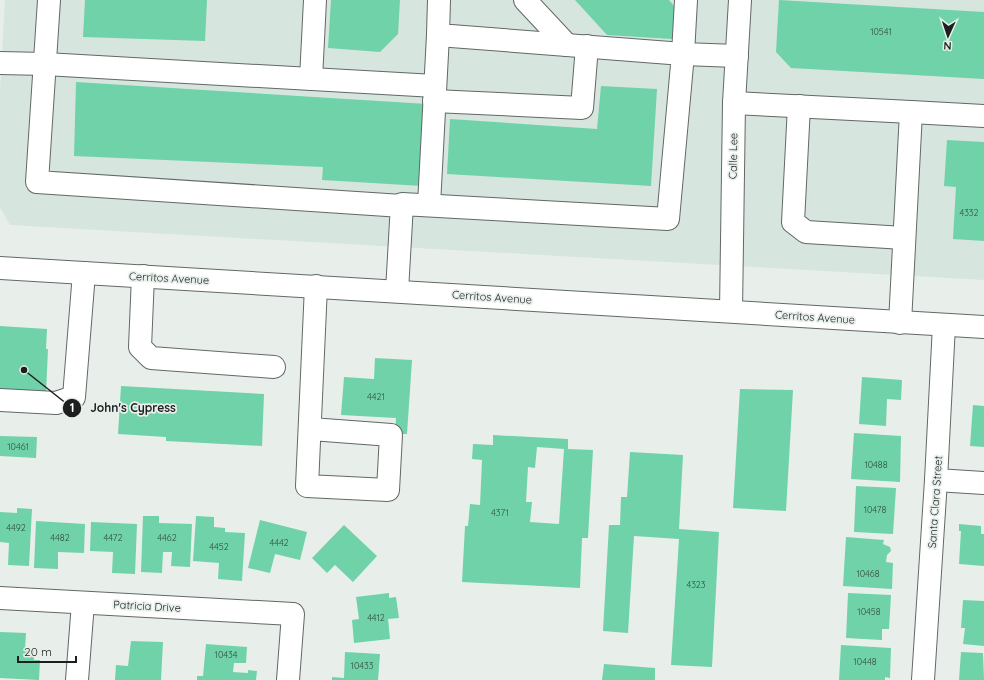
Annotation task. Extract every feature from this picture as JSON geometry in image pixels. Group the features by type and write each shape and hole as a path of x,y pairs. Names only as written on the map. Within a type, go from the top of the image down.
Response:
{"street":[{"path":"49,0 37,182 402,206 402,204 429,205 668,219 683,54 686,0"},
{"path":"311,79 315,0"},
{"path":"429,205 439,0"},
{"path":"0,63 45,64 311,79 435,94 582,108 577,46 525,0"},
{"name":"Calle Lee","path":"731,311 734,103 740,0"},
{"path":"438,35 683,54 737,56"},
{"path":"734,103 984,116"},
{"path":"799,106 793,222 806,232 904,238"},
{"path":"900,322 911,112"},
{"path":"397,291 402,206"},
{"name":"Cerritos Avenue","path":"0,268 984,327"},
{"path":"0,400 56,403 74,397 84,273"},
{"path":"143,276 140,347 151,358 274,367"},
{"path":"311,429 316,286"},
{"name":"Santa Clara Street","path":"923,680 944,325"},
{"path":"936,480 984,483"},
{"name":"Patricia Drive","path":"0,598 293,614 288,680"},
{"path":"77,680 83,603"}],"shaded area":[{"path":"5,0 984,0 984,280 10,225 0,208 0,92"}],"building":[{"path":"85,0 207,0 205,41 83,37"},
{"path":"331,0 400,0 398,34 380,52 328,48"},
{"path":"575,0 669,0 675,7 672,39 607,35"},
{"path":"779,0 984,12 984,79 791,68 776,52"},
{"path":"76,82 427,104 422,186 322,180 323,167 74,156"},
{"path":"601,86 657,89 651,186 447,174 450,119 597,129"},
{"path":"947,140 984,142 984,241 953,239 956,187 944,186"},
{"path":"0,326 47,329 46,349 48,349 46,394 0,391"},
{"path":"375,358 412,360 407,434 395,434 396,418 341,415 344,377 374,379"},
{"path":"862,377 902,380 901,400 887,399 886,426 859,424"},
{"path":"121,386 264,394 262,446 166,441 166,437 118,434"},
{"path":"740,389 793,390 786,511 733,508"},
{"path":"973,405 984,406 984,447 970,446"},
{"path":"854,433 901,436 900,482 851,479"},
{"path":"493,435 568,439 568,449 593,450 588,538 582,538 580,588 462,582 465,526 468,526 470,504 480,505 482,460 472,459 473,444 493,445","holes":["537,447 564,449 559,524 530,522 532,502 526,502 528,467 535,468"]},
{"path":"0,436 37,437 36,458 0,456"},
{"path":"630,452 683,455 679,529 719,532 712,667 671,665 679,539 634,536 628,633 603,631 609,525 620,525 621,497 627,497"},
{"path":"856,486 896,488 893,534 854,532"},
{"path":"17,508 32,509 29,566 8,565 9,543 0,542 0,512 17,513"},
{"path":"143,516 159,516 159,523 192,524 190,567 171,566 172,552 163,552 162,573 141,572"},
{"path":"196,516 214,517 214,527 225,528 225,532 245,533 242,581 218,579 219,563 193,561"},
{"path":"260,520 307,532 300,560 275,554 270,573 248,568"},
{"path":"36,521 85,524 84,553 58,552 58,569 34,568"},
{"path":"91,522 137,524 135,574 112,573 113,552 90,551"},
{"path":"959,524 981,526 981,534 984,534 984,566 959,564 961,531 959,531"},
{"path":"344,525 377,556 353,582 335,565 327,573 312,558"},
{"path":"846,537 884,540 883,544 890,547 891,551 887,555 886,562 893,563 892,589 843,586"},
{"path":"389,593 389,598 396,597 399,618 388,619 390,639 354,643 352,620 359,619 356,597"},
{"path":"848,593 891,595 889,629 882,629 882,640 846,638"},
{"path":"963,600 984,601 984,646 963,644 965,628 961,628"},
{"path":"0,632 26,633 25,650 34,651 34,660 40,660 39,680 0,678"},
{"path":"131,641 163,642 161,680 115,680 116,665 128,666"},
{"path":"206,644 247,647 246,663 234,663 233,672 248,673 248,670 257,671 256,680 197,680 197,676 203,676"},
{"path":"841,645 891,648 890,678 885,677 885,680 839,680"},
{"path":"345,652 380,654 378,680 332,680 332,677 344,678"},
{"path":"961,652 983,653 984,680 959,680"},
{"path":"604,664 655,668 655,680 602,680"}],"place":[{"name":"John's Cypress","path":"24,370"}]}
